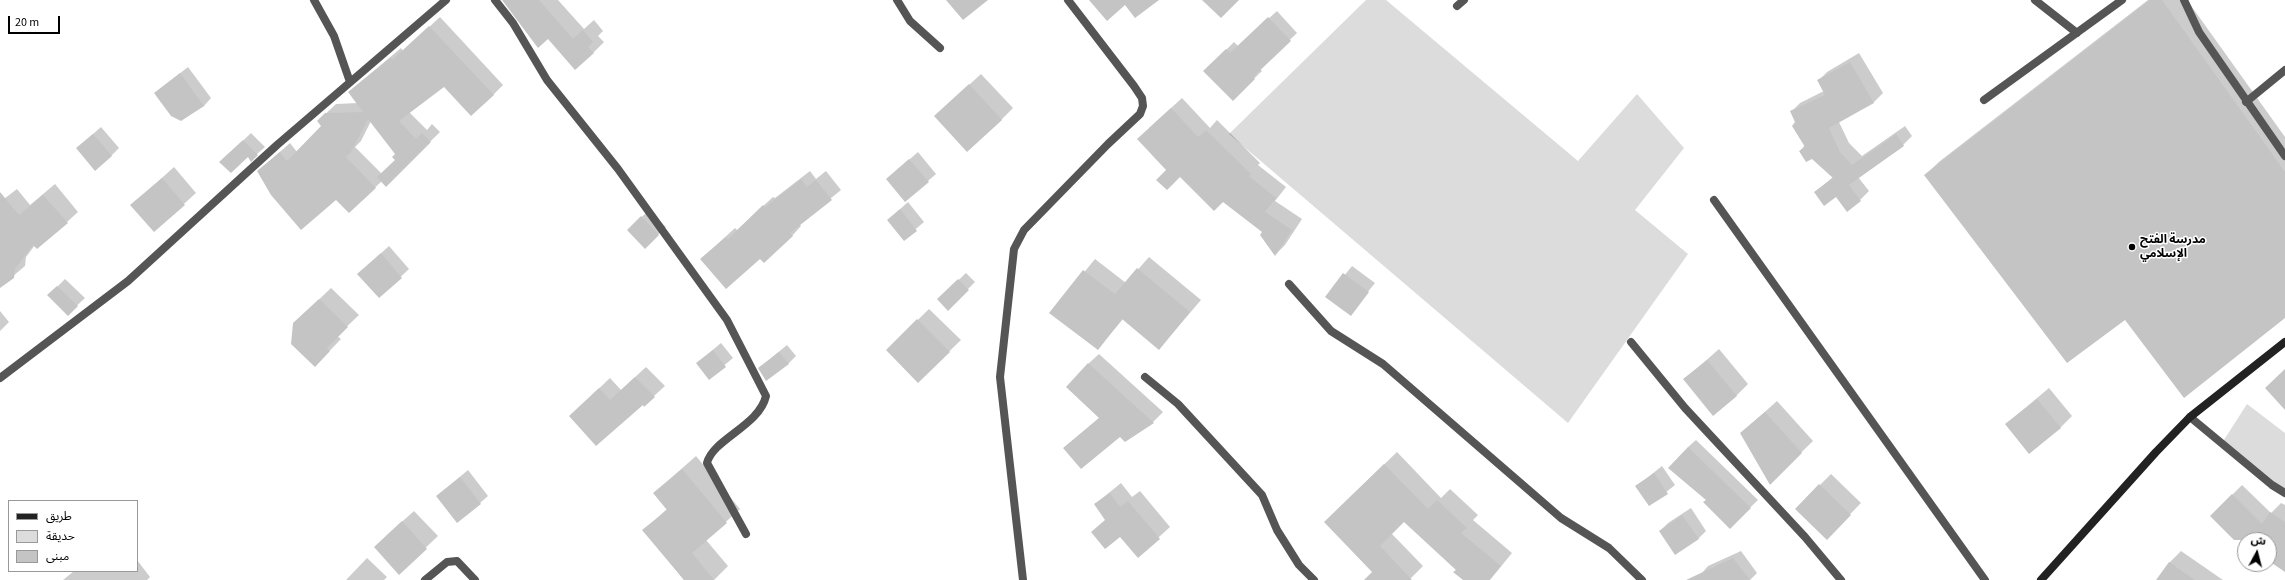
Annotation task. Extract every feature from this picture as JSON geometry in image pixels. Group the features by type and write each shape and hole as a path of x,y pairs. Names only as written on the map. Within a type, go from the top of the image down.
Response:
{"street":[{"path":"314,0 334,36 350,82"},
{"path":"0,378 128,281 277,145 446,0"},
{"path":"495,0 514,23 547,80 618,169 727,320 766,396 763,407 734,436 709,455 707,463 746,534"},
{"path":"897,0 910,21 940,48"},
{"path":"1023,580 1000,377 1014,248 1024,230 1108,144 1140,114 1143,106 1142,98 1134,86 1068,0"},
{"path":"1457,6 1464,0"},
{"path":"2035,0 2077,33"},
{"path":"1984,100 2122,0"},
{"path":"2184,0 2199,32 2246,102 2285,156"},
{"path":"2246,102 2285,70"},
{"path":"1714,200 1985,580"},
{"path":"1289,284 1331,331 1383,364 1561,518 1609,548 1642,580"},
{"path":"1631,342 1685,408 1806,537 1841,580"},
{"path":"2042,580 2156,452 2190,417 2285,342"},
{"path":"1145,377 1178,404 1262,494 1277,530 1299,564 1314,580"},
{"path":"2190,417 2285,493"},
{"path":"426,580 447,562 457,561 475,580"}],"green space":[{"path":"1366,0 1386,0 1578,161 1637,94 1684,148 1635,210 1688,254 1568,423 1229,134"},
{"path":"2247,404 2285,433 2285,493 2222,443"}],"building":[{"path":"502,0 539,0 573,39 583,30 593,42 588,47 594,53 575,70 548,39 538,48"},
{"path":"946,0 988,0 963,20"},
{"path":"1089,0 1159,0 1135,18 1125,5 1107,21"},
{"path":"1202,0 1239,0 1221,18"},
{"name":"مدرسة الفتح الإسلامي","path":"2150,0 2162,0 2285,172 2285,318 2184,398 2125,320 2067,363 1924,175"},
{"path":"1268,17 1291,41 1253,77 1255,79 1233,101 1203,71 1226,49 1230,53"},
{"path":"429,26 494,95 471,116 444,87 399,121 416,139 422,133 431,142 386,187 377,177 395,160 392,157 395,154 368,119 351,152 346,157 376,188 349,213 336,200 301,230 271,195 257,171 280,152 287,161 321,126 317,121 325,113 363,112 348,92 391,57 392,60"},
{"path":"1850,62 1874,103 1829,128 1840,152 1852,165 1896,134 1904,146 1849,185 1861,201 1847,212 1836,197 1824,206 1814,192 1833,178 1812,159 1806,162 1799,151 1805,147 1792,126 1795,122 1790,111 1825,95 1817,80"},
{"path":"180,73 204,106 181,121 171,116 154,93"},
{"path":"969,84 1002,120 967,152 934,116"},
{"path":"1171,108 1198,137 1206,130 1251,174 1249,176 1276,198 1265,212 1292,230 1275,256 1260,235 1262,232 1223,202 1214,211 1180,177 1167,190 1156,180 1166,170 1137,139"},
{"path":"93,134 112,156 95,171 76,148"},
{"path":"243,140 258,155 251,162 248,157 231,173 219,162"},
{"path":"909,159 929,182 905,202 886,179"},
{"path":"162,178 185,205 154,232 130,205"},
{"path":"801,179 807,187 816,180 832,200 790,233 793,236 764,263 760,259 726,289 700,259 726,237 728,239 763,205 765,207"},
{"path":"0,192 19,215 43,195 68,223 37,249 33,245 15,269 14,278 0,288"},
{"path":"900,209 917,231 904,241 887,220"},
{"path":"641,216 659,235 645,249 627,230"},
{"path":"381,253 402,278 379,298 357,274"},
{"path":"1137,268 1190,312 1159,350 1122,319 1098,350 1049,313 1083,270 1115,294"},
{"path":"1343,273 1369,292 1351,316 1325,297"},
{"path":"958,279 969,290 948,311 937,299"},
{"path":"57,286 78,306 68,316 47,295"},
{"path":"319,299 348,327 327,348 330,351 315,367 291,344 293,323"},
{"path":"917,319 950,352 918,383 886,350"},
{"path":"713,350 726,367 709,380 696,363"},
{"path":"779,352 789,364 766,381 758,368"},
{"path":"1707,360 1737,396 1713,416 1683,379"},
{"path":"1088,363 1154,423 1125,442 1120,437 1081,469 1063,448 1099,418 1066,387"},
{"path":"2285,369 2285,410 2265,388"},
{"path":"635,377 655,397 644,407 643,405 596,446 569,416 599,388 610,400"},
{"path":"2037,399 2061,428 2029,454 2005,424"},
{"path":"1765,412 1802,453 1770,485 1740,433"},
{"path":"1688,447 1751,508 1730,529 1703,502 1706,500 1668,468"},
{"path":"1384,464 1428,509 1437,500 1467,528 1461,533 1501,566 1489,580 1463,580 1453,572 1456,570 1404,522 1380,546 1412,580 1364,580 1372,572 1324,522"},
{"path":"682,469 727,523 692,553 714,580 684,580 642,530 667,510 653,493"},
{"path":"1654,473 1668,494 1649,506 1635,486"},
{"path":"460,477 481,504 457,523 436,496"},
{"path":"1819,484 1851,515 1827,540 1795,509"},
{"path":"1110,493 1120,507 1128,501 1160,539 1138,558 1120,537 1105,549 1091,532 1105,520 1094,504"},
{"path":"2232,494 2262,524 2270,512 2285,522 2285,572 2277,566 2277,532 2237,532 2237,540 2234,540 2210,516"},
{"path":"1682,515 1699,539 1675,555 1659,531"},
{"path":"402,521 427,549 399,575 374,547"},
{"path":"1733,558 1750,580 1686,580"},
{"path":"2169,562 2195,580 2156,580"}],"place":[{"name":"مدرسة الفتح الإسلامي","path":"2132,247"}]}
